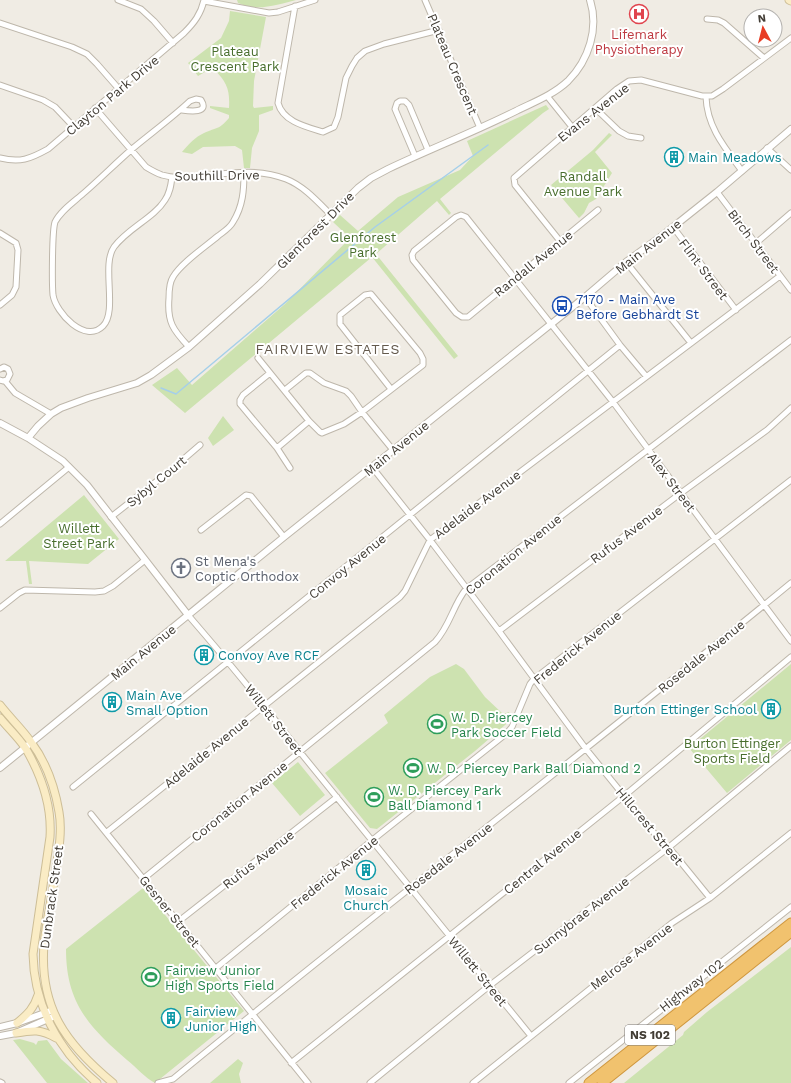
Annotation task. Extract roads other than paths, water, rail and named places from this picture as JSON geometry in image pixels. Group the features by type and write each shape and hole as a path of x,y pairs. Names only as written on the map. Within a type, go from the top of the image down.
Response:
{"highway":[{"path":"710,987 740,958 791,916"},
{"name":"Highway 102","path":"589,1083 791,923"},
{"name":"Highway 102","path":"602,1083 791,933"}],"main road":[{"name":"Dunbrack Street","path":"0,705 32,742 48,772 60,814 60,833 44,943 43,970 54,1013 68,1038 82,1056 113,1083"},
{"name":"Dunbrack Street","path":"0,718 25,748 36,770 48,804 51,827 34,946 33,969 38,994 46,1016 57,1038 97,1083"},
{"path":"17,1023 29,1014 38,994"},
{"path":"16,1033 37,1030 46,1032 57,1038"}],"street":[{"path":"118,0 141,9 154,21 173,43"},
{"path":"204,1 269,13 278,12 315,0"},
{"name":"Plateau Crescent","path":"425,0 480,128"},
{"name":"Glenforest Drive","path":"28,438 51,414 61,408 137,383 151,376 189,347 260,284 370,178 428,150 480,128 556,91 569,80 585,58 593,34 594,16 590,0"},
{"name":"Clayton Park Drive","path":"0,158 19,160 33,157 48,149 73,126 173,43 195,22 204,1"},
{"path":"295,6 278,103 280,109 289,118 304,126 323,132 334,127 338,117 346,78 357,58 365,51 384,44 438,30"},
{"path":"707,19 718,20 724,23 764,58"},
{"path":"0,23 72,47 87,54 98,64 118,88"},
{"path":"742,171 715,134 711,123 706,97 723,89 791,38"},
{"name":"Evans Avenue","path":"560,241 515,185 514,178 624,84 635,80 648,82 706,97"},
{"path":"0,85 43,100 55,107 73,126"},
{"path":"547,96 572,127"},
{"path":"415,156 395,109 396,103 400,101 405,101 409,105 428,150"},
{"name":"Southill Drive","path":"95,108 146,167 162,175 184,178 244,172 266,174 287,179 300,186 331,215"},
{"path":"595,108 619,131 628,136 641,138"},
{"path":"172,177 170,190 165,200 152,214 119,240 112,250 110,260 109,312 104,326 98,330 90,332 77,328 59,309 53,295 53,238 56,222 65,210 131,150 181,110"},
{"name":"Main Avenue","path":"0,768 284,537 586,297 626,262 717,192 791,129"},
{"path":"767,148 791,170"},
{"path":"189,347 174,330 170,320 168,304 169,286 172,278 179,268 233,223 242,203 244,193 244,172"},
{"name":"Birch Street","path":"717,192 791,290"},
{"name":"Randall Avenue","path":"468,317 598,210"},
{"path":"755,244 791,213"},
{"name":"Alex Street","path":"468,317 462,317 456,313 413,260 412,255 414,251 456,217 461,215 466,217 613,402 791,641"},
{"name":"Flint Street","path":"673,227 736,310"},
{"path":"0,233 16,243 18,250 16,287 12,296 0,305"},
{"path":"626,262 691,342"},
{"name":"Adelaide Avenue","path":"107,832 400,597 405,591 430,540 780,276"},
{"path":"258,358 309,421 322,433 344,424 362,412 423,365 423,358 420,353 371,294 366,295 340,315 340,324 391,389"},
{"path":"586,297 620,344 646,376"},
{"name":"Coronation Avenue","path":"143,879 435,642 446,629 466,589 791,340"},
{"name":"Convoy Avenue","path":"73,787 620,344"},
{"path":"0,369 6,368 10,372 10,376 3,380 15,392 51,414"},
{"path":"270,373 243,395 240,400 240,404 277,448 290,468"},
{"path":"285,390 306,373 310,373 324,383 346,392 352,396 362,412 393,450"},
{"name":"Rufus Avenue","path":"499,631 767,430 791,408"},
{"path":"277,448 309,421"},
{"name":"Willett Street","path":"0,423 28,438 69,467 87,486 188,616 264,705 300,752 531,1036"},
{"name":"Sybyl Court","path":"112,517 200,446"},
{"path":"0,524 69,467"},
{"name":"Hillcrest Street","path":"372,467 430,540 586,749 663,844 671,850 710,898"},
{"name":"Frederick Avenue","path":"216,968 507,733 512,727 530,684 534,679 791,480"},
{"path":"201,530 246,494 251,496 284,537"},
{"path":"0,608 25,590 104,591 145,560"},
{"name":"Rosedale Avenue","path":"158,1083 173,1079 791,583"},
{"name":"Central Avenue","path":"292,1063 624,796 791,657"},
{"name":"Sunnybrae Avenue","path":"370,1083 489,986 668,848 791,746"},
{"name":"Rufus Avenue","path":"179,921 337,797"},
{"name":"Gesner Street","path":"92,814 308,1083"},
{"name":"Melrose Avenue","path":"473,1083 672,923 710,898 791,833"},
{"path":"569,1083 791,907"},
{"path":"0,1027 54,1013"},
{"path":"0,1036 16,1033 46,1016"}],"waterway":[{"path":"161,388 176,394 375,227 488,145"}],"place":[{"name":"Lifemark Physiotherapy","path":"639,14"},
{"name":"Main Meadows","path":"674,157"},
{"name":"7170 - Main Ave Before Gebhardt St","path":"562,306"},
{"name":"St Mena's Coptic Orthodox","path":"181,568"},
{"name":"Convoy Ave RCF","path":"204,655"},
{"name":"Main Ave Small Option","path":"112,702"},
{"name":"Burton Ettinger School","path":"771,709"},
{"name":"W. D. Piercey Park Soccer Field","path":"437,724"},
{"name":"W. D. Piercey Park Ball Diamond 2","path":"413,768"},
{"name":"W. D. Piercey Park Ball Diamond 1","path":"374,797"},
{"name":"Mosaic Church","path":"366,870"},
{"name":"Fairview Junior High Sports Field","path":"151,977"},
{"name":"Fairview Junior High","path":"171,1018"}],"district":[{"name":"FAIRVIEW ESTATES","path":"328,349"}],"park label":[{"name":"Plateau Crescent Park","path":"235,58"},
{"name":"Randall Avenue Park","path":"583,184"},
{"name":"Glenforest Park","path":"363,244"},
{"name":"Willett Street Park","path":"79,536"},
{"name":"Burton Ettinger Sports Field","path":"732,750"}]}
